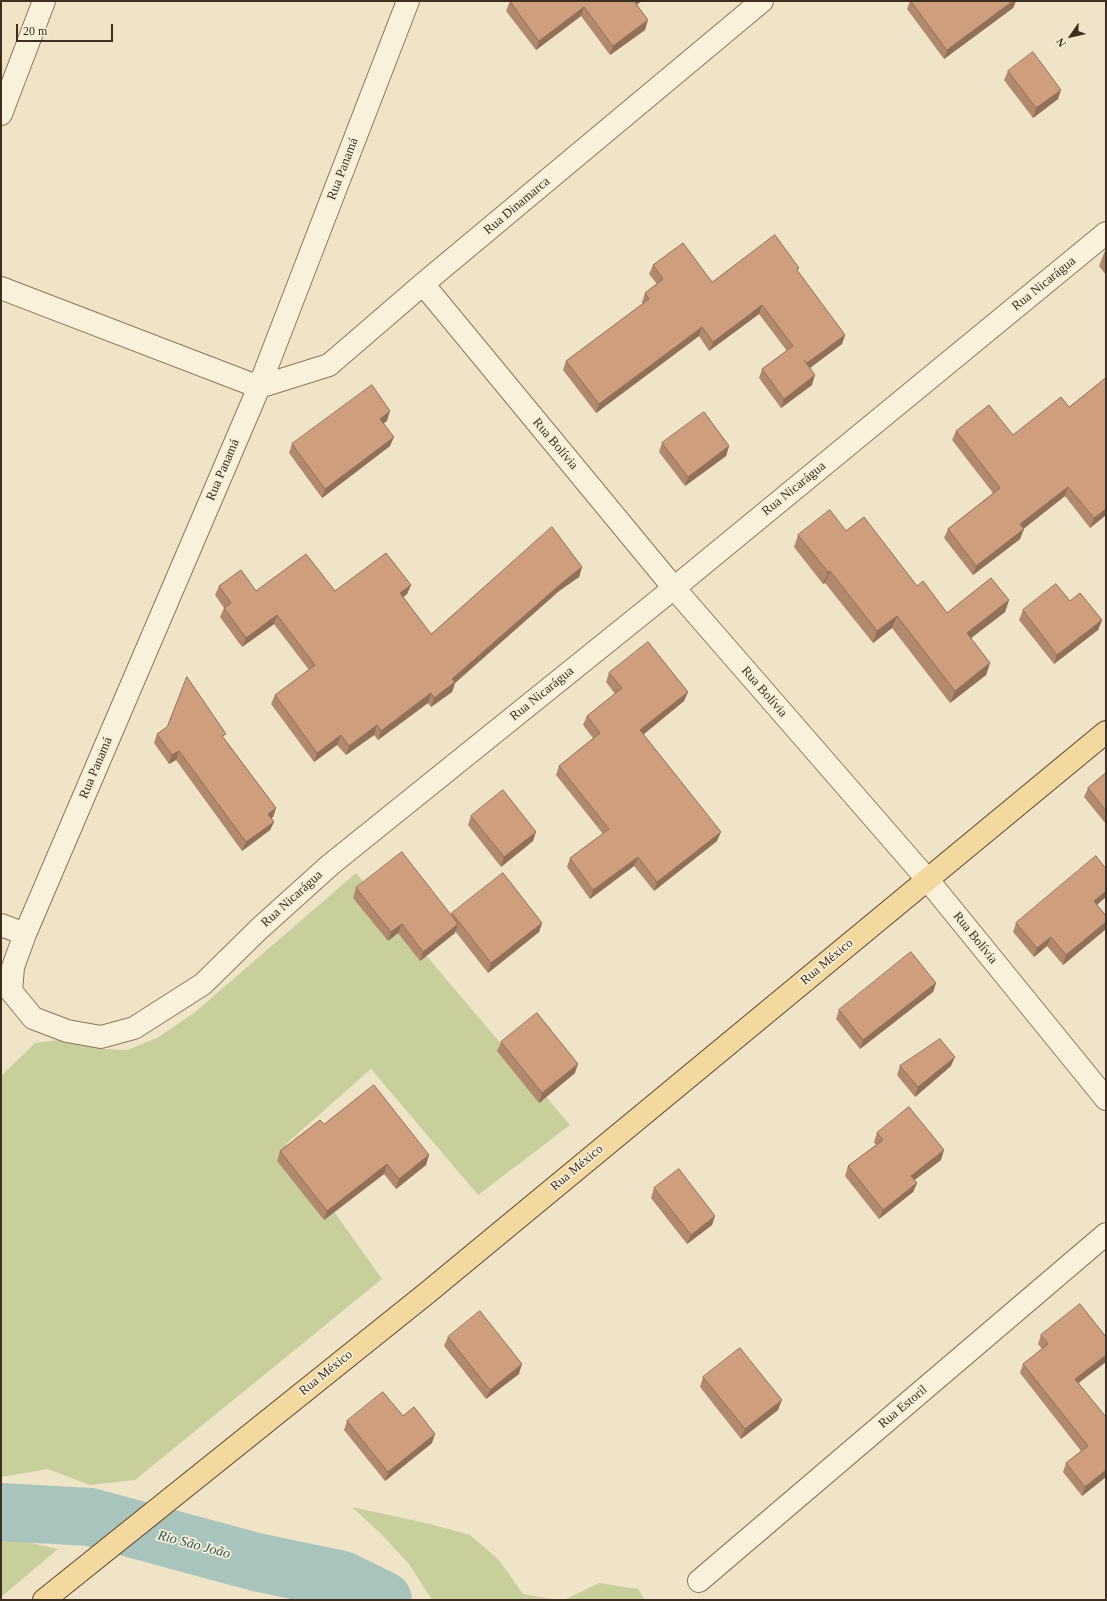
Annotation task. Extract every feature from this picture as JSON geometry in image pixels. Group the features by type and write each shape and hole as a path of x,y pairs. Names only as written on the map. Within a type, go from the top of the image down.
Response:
{"main road":[{"name":"Rua México","path":"44,1600 426,1293 1106,732"}],"street":[{"path":"1,114 44,1"},
{"name":"Rua Panamá","path":"25,934 259,387 408,1"},
{"name":"Rua Dinamarca","path":"259,387 329,365 423,284 762,1"},
{"name":"Rua Nicarágua","path":"25,934 13,967 11,991 33,1018 67,1031 101,1037 134,1028 203,984 259,929 330,865 674,588 1106,233"},
{"name":"Rua Bolívia","path":"423,284 674,588 927,879 1106,1099"},
{"path":"1,288 259,387"},
{"path":"1,925 25,934"},
{"name":"Rua Estoril","path":"699,1580 1106,1234"}],"green space":[{"path":"356,873 570,1125 478,1195 371,1069 286,1144 382,1279 135,1480 90,1485 48,1469 1,1477 1,1076 35,1043 58,1040 103,1049 127,1050 157,1038 194,1013"},
{"path":"352,1507 430,1524 470,1535 499,1560 523,1594 558,1600 432,1600 409,1564 380,1533"},
{"path":"9,1538 58,1549 1,1597 1,1539"},
{"path":"599,1583 638,1589 645,1600 564,1600"}],"building":[{"path":"510,1 634,1 648,20 613,46 584,7 539,41"},
{"path":"911,1 1013,1 947,50"},
{"path":"1033,52 1061,90 1036,108 1008,71"},
{"path":"775,235 799,268 797,270 845,335 807,363 804,360 815,375 784,399 762,369 793,346 762,305 713,342 702,327 599,404 566,361 649,299 645,293 663,279 653,265 683,243 712,282"},
{"path":"1106,378 1106,509 1094,518 1068,487 1020,524 1024,529 976,566 948,529 1000,488 956,431 989,405 1013,435 1061,397 1069,407"},
{"path":"372,385 390,411 380,419 394,437 325,489 292,444"},
{"path":"704,412 729,446 688,477 662,443"},
{"path":"830,510 846,531 864,517 917,586 923,581 947,613 991,578 1009,600 967,633 990,663 955,691 897,616 877,631 830,571 828,572 798,535"},
{"path":"552,527 582,567 452,679 455,682 434,698 431,693 381,731 377,725 349,746 341,735 317,753 275,695 315,665 277,615 246,638 224,608 231,603 219,586 241,570 256,591 306,554 335,591 386,553 411,585 400,593 431,634"},
{"path":"1056,584 1070,601 1080,593 1102,620 1057,655 1023,610"},
{"path":"648,642 688,692 640,730 721,832 657,882 638,857 593,890 570,858 609,829 559,766 600,733 587,716 622,688 609,673"},
{"path":"187,677 226,734 222,736 276,808 268,814 274,822 246,842 179,751 172,755 157,734 167,727"},
{"path":"1106,773 1106,811 1088,788"},
{"path":"503,790 536,832 504,857 471,816"},
{"path":"402,852 458,924 423,952 402,924 391,932 356,888"},
{"path":"1096,856 1106,869 1106,891 1094,901 1106,916 1106,922 1066,955 1051,937 1037,948 1016,923"},
{"path":"503,873 542,923 491,963 452,913"},
{"path":"911,952 936,983 863,1040 839,1010"},
{"path":"537,1013 578,1064 542,1093 501,1042"},
{"path":"940,1039 955,1057 918,1087 900,1066"},
{"path":"374,1085 429,1155 399,1179 387,1164 327,1211 280,1151 320,1120 324,1124"},
{"path":"909,1107 944,1150 911,1176 917,1183 883,1210 848,1166 883,1140 877,1133"},
{"path":"679,1169 715,1216 691,1235 654,1188"},
{"path":"1080,1304 1106,1337 1106,1355 1075,1379 1106,1417 1106,1470 1085,1487 1066,1463 1088,1446 1023,1364 1048,1344 1041,1335"},
{"path":"480,1311 522,1364 490,1390 448,1337"},
{"path":"740,1348 782,1400 745,1429 703,1377"},
{"path":"383,1392 403,1416 414,1407 435,1434 388,1472 347,1421"}],"waterway":[{"name":"Rio São João","path":"1,1512 90,1517 256,1562 342,1580 383,1600"}]}
